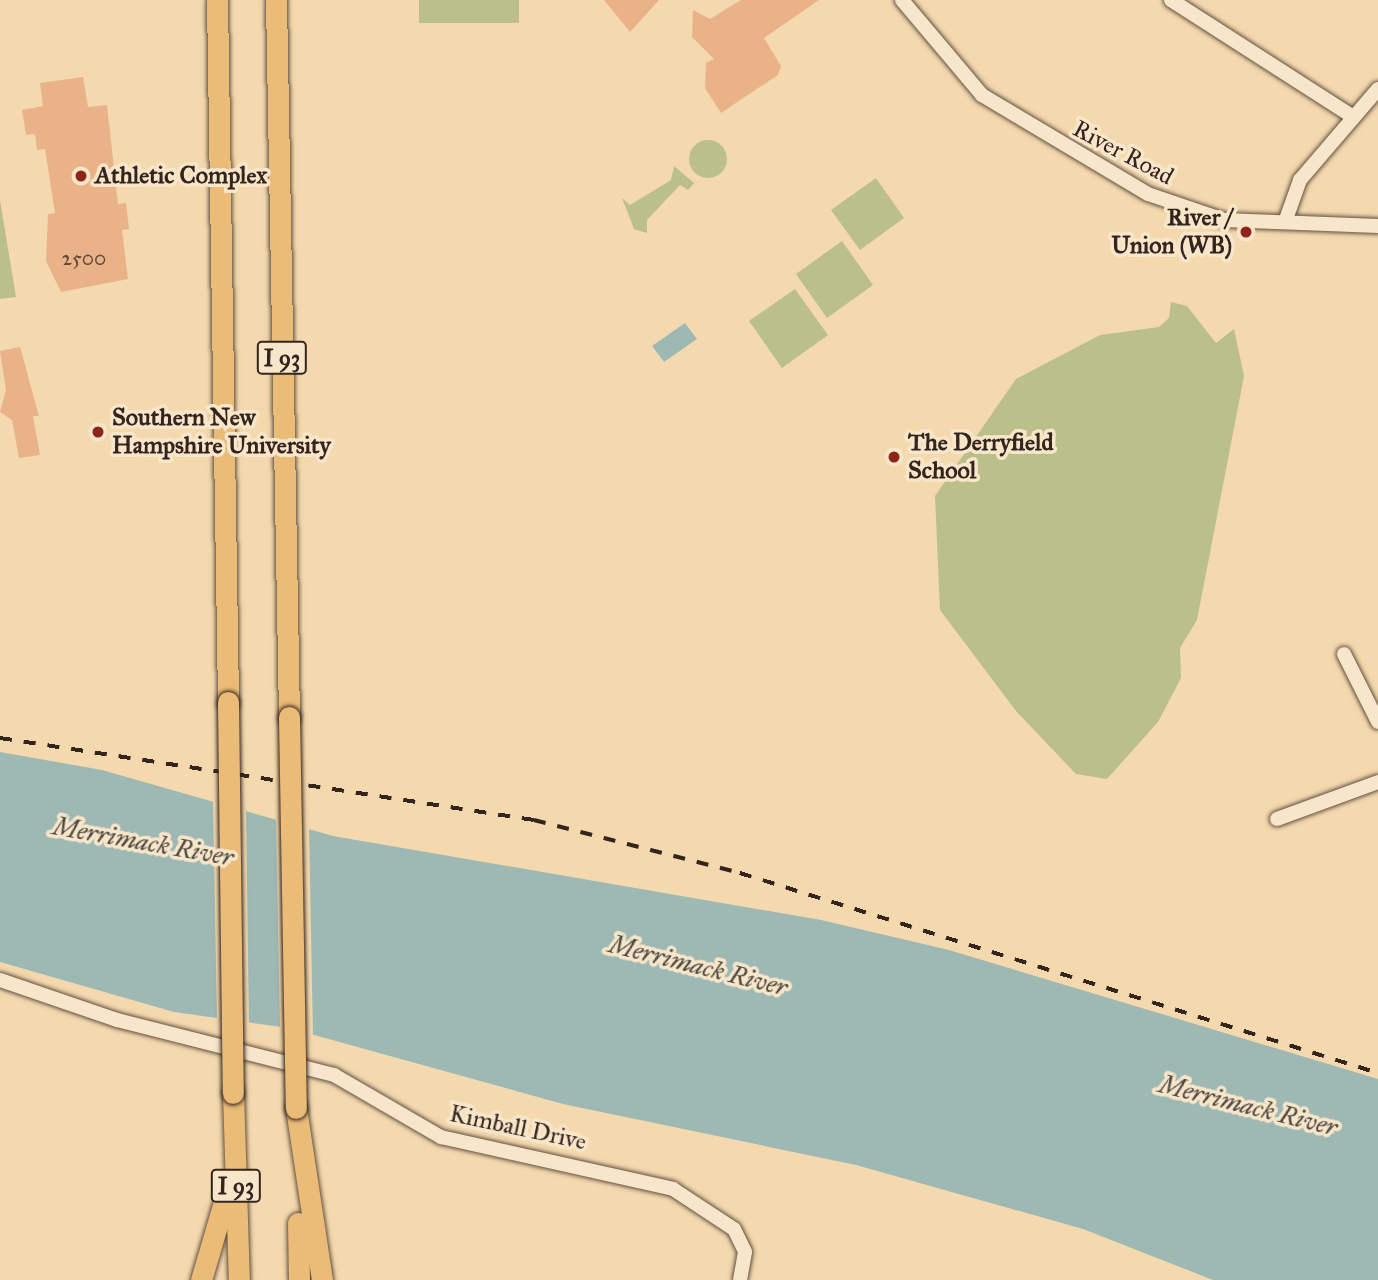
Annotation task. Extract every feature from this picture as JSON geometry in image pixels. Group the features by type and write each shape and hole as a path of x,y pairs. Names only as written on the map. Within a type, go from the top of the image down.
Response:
{"highway":[{"name":"I 93","path":"216,0 233,1093 239,1280"},
{"name":"I 93","path":"276,0 299,1280"},
{"path":"296,1108 322,1280"},
{"path":"201,1280 221,1224 235,1138"}],"street":[{"name":"River Road","path":"902,0 982,95 1083,158 1199,215 1378,226"},
{"path":"1171,0 1353,117"},
{"path":"1285,222 1300,180 1378,89"},
{"path":"1344,654 1378,722"},
{"path":"1277,819 1378,782"},
{"name":"Kimball Drive","path":"0,980 117,1020 334,1075 441,1137 673,1189 734,1229 745,1252 740,1280"}],"green space":[{"path":"419,0 519,0 519,23 419,23"},
{"path":"708,140 721,146 727,159 721,172 708,178 695,172 689,159 695,146"},
{"path":"674,166 694,183 688,190 680,185 647,220 647,233 634,229 622,198 630,205 671,180"},
{"path":"876,178 904,218 860,250 831,210"},
{"path":"0,200 16,297 0,299"},
{"path":"842,241 873,285 827,318 796,274"},
{"path":"795,289 828,335 782,368 749,321"},
{"path":"1171,302 1187,306 1216,343 1234,329 1244,376 1197,620 1180,648 1181,678 1158,722 1107,779 1076,774 1016,711 940,610 935,496 1016,379 1100,335 1159,327 1169,318"}],"water":[{"path":"685,323 697,339 664,362 652,346"},
{"name":"Merrimack River","path":"0,752 102,770 333,836 821,920 949,950 1378,1079 1378,1280 1213,1280 1083,1229 856,1165 563,1104 289,1028 174,1012 0,962"}],"pier":[{"path":"213,799 246,809 249,1026 217,1021"},
{"path":"276,817 309,826 313,1038 280,1030"}],"building":[{"path":"604,0 659,0 630,32"},
{"path":"741,0 819,0 764,38 781,66 778,75 721,113 705,88 706,63 714,59 692,37 693,10 710,19"},
{"name":"Athletic Complex","path":"83,77 88,107 107,105 118,204 126,203 129,229 122,230 128,279 61,292 46,261 48,214 55,213 45,149 37,150 35,134 26,135 22,110 43,106 40,83"},
{"path":"20,347 39,416 33,416 40,455 19,458 12,420 0,412 6,390 0,351"}],"railway":[{"path":"0,738 534,820 740,873 1378,1073"}],"place":[{"name":"Athletic Complex","path":"81,176"},
{"name":"River / Union (WB)","path":"1246,232"},
{"name":"Southern New Hampshire University","path":"98,432"},
{"name":"The Derryfield School","path":"894,457"}]}
